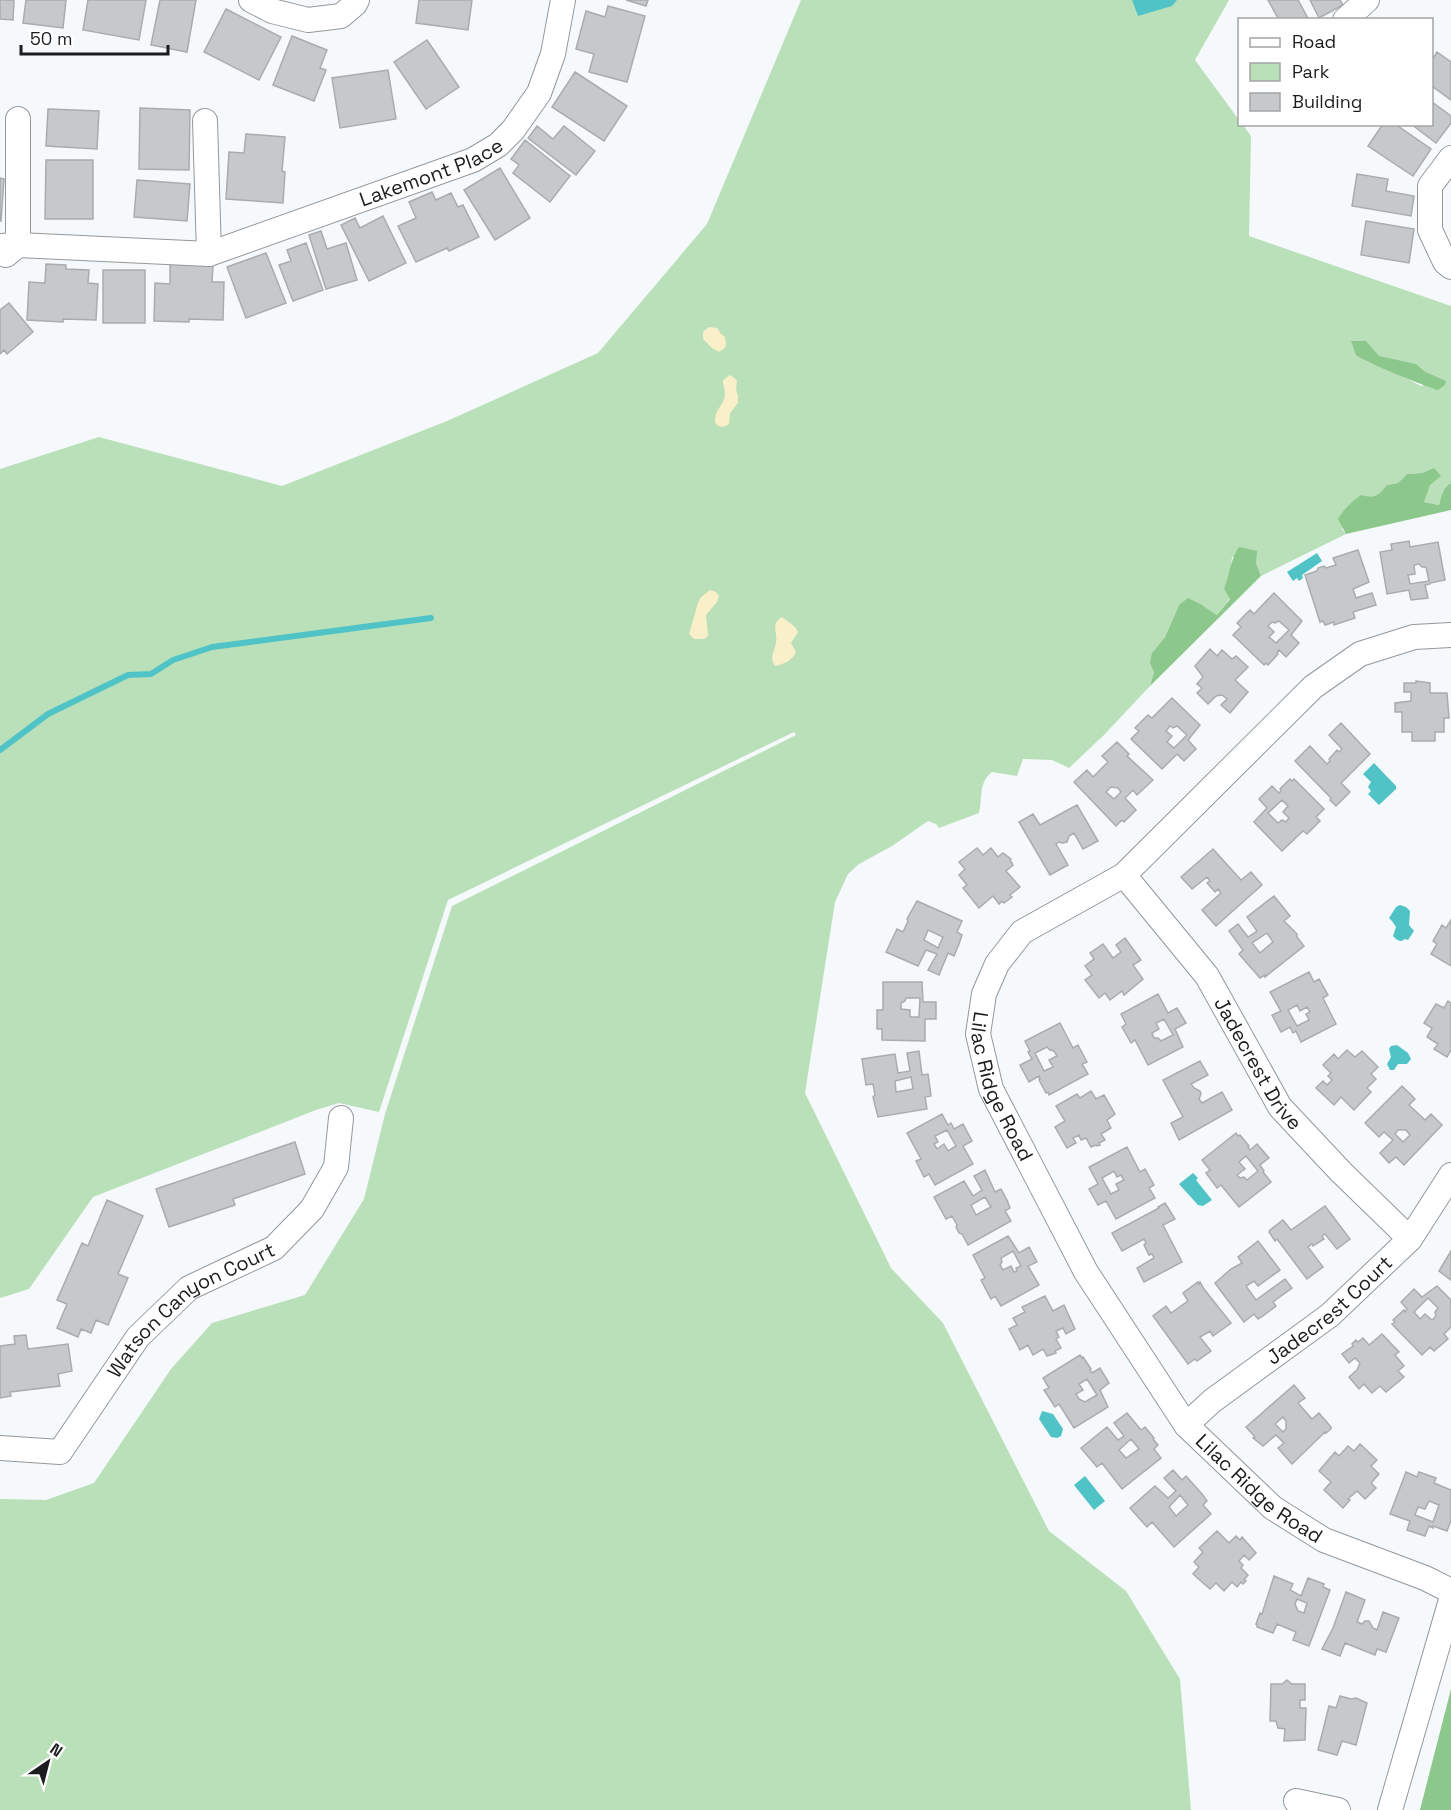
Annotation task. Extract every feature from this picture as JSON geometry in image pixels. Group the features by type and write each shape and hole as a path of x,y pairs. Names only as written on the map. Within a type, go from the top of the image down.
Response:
{"street":[{"path":"251,0 272,11 308,20 341,16 357,0"},
{"name":"Lakemont Place","path":"18,119 6,250 209,254 473,160 498,146 513,130 539,93 553,54 563,0"},
{"path":"1347,18 1367,0"},
{"path":"205,121 209,254"},
{"path":"1451,158 1430,186 1430,230 1445,262 1451,267"},
{"name":"Lilac Ridge Road","path":"1451,635 1413,637 1360,654 1313,687 1124,875 1022,932 997,964 984,994 978,1034 991,1089 1086,1272 1186,1425 1274,1508 1324,1540 1425,1578 1451,1591"},
{"name":"Jadecrest Drive","path":"1124,875 1207,976 1280,1107 1341,1172 1410,1239"},
{"name":"Watson Canyon Court","path":"0,1448 60,1452 138,1337 189,1288 274,1248 312,1209 336,1167 341,1118"},
{"name":"Jadecrest Court","path":"1186,1425 1212,1401 1330,1316 1410,1239 1451,1174"},
{"path":"1390,1810 1451,1600"},
{"path":"1296,1801 1338,1810"}],"green space":[{"path":"801,0 1229,0 1195,60 1238,119 1238,126 1244,126 1251,136 1249,236 1451,306 1451,483 1444,490 1439,505 1424,502 1434,468 1422,473 1407,474 1398,483 1387,485 1380,495 1370,498 1342,529 1346,534 1261,576 1256,563 1232,557 1230,576 1224,589 1230,598 1217,615 1202,605 1179,605 1165,637 1152,653 1154,672 1150,686 1069,768 1052,760 1023,759 1017,776 992,772 983,786 979,813 939,828 928,821 892,846 859,864 848,874 835,902 805,1093 891,1268 943,1323 1049,1531 1126,1591 1180,1679 1191,1810 0,1810 0,1499 46,1500 94,1483 171,1369 212,1323 305,1295 364,1199 385,1114 452,906 796,735 794,732 448,900 379,1112 339,1103 93,1197 29,1289 0,1298 0,469 99,437 282,486 447,421 598,353 707,224","holes":["1357,355 1424,371 1442,379 1421,386"]},
{"path":"1351,341 1366,341 1379,356 1416,364 1424,371 1446,381 1445,385 1438,390 1370,363 1356,355"},
{"path":"1434,468 1441,476 1430,485 1424,502 1439,505 1444,490 1451,483 1451,510 1346,534 1338,519 1345,509 1361,495 1376,496 1387,485 1398,483 1407,474 1422,473"},
{"path":"1239,547 1257,551 1256,563 1261,576 1150,686 1154,672 1150,663 1152,653 1165,637 1179,605 1188,598 1217,615 1230,599 1224,589"},
{"path":"1451,1689 1451,1810 1420,1810"}],"sand":[{"path":"709,327 717,328 725,337 725,348 719,352 703,339 703,332"},
{"path":"730,375 737,380 738,403 730,413 729,424 721,427 716,424 715,418 724,399 723,380"},
{"path":"710,590 719,596 706,615 708,636 704,639 694,639 689,634 698,603 701,597"},
{"path":"782,617 798,632 791,643 796,652 787,662 775,666 772,657 776,643 775,625"}],"water":[{"path":"1132,0 1177,0 1172,6 1138,16"},
{"path":"1317,553 1322,561 1302,575 1303,578 1299,581 1297,578 1293,581 1287,572"},
{"path":"1374,763 1396,786 1396,789 1379,805 1368,794 1371,791 1368,787 1371,782 1363,774"},
{"path":"1400,905 1410,911 1409,925 1414,931 1408,940 1402,941 1393,936 1396,927 1389,918"},
{"path":"1397,1045 1408,1053 1411,1059 1407,1064 1398,1064 1394,1070 1390,1070 1387,1064 1391,1057 1389,1049"},
{"path":"1193,1173 1212,1200 1203,1206 1198,1205 1179,1184"},
{"path":"1042,1411 1053,1414 1063,1429 1061,1436 1051,1437 1039,1419"},
{"path":"1085,1476 1105,1501 1094,1510 1074,1485"}],"building":[{"path":"0,0 14,0 13,20 0,19"},
{"path":"26,0 66,0 63,28 23,23"},
{"path":"88,0 146,0 139,40 83,30"},
{"path":"160,0 196,0 187,52 151,45"},
{"path":"419,0 472,0 468,30 416,23"},
{"path":"626,0 648,0 646,6"},
{"path":"1268,0 1298,0 1308,18 1278,18"},
{"path":"1310,0 1340,0 1343,5 1319,18"},
{"path":"608,6 645,16 627,82 589,72 594,54 576,49 586,11 605,17"},
{"path":"226,9 281,37 259,80 204,52"},
{"path":"292,36 327,50 320,68 326,70 314,101 273,85"},
{"path":"427,40 459,87 426,109 394,62"},
{"path":"1437,52 1451,62 1451,100 1433,87 1433,58"},
{"path":"388,70 396,119 340,128 332,78"},
{"path":"575,72 627,106 604,141 552,107"},
{"path":"1433,103 1451,116 1451,123 1436,143 1414,126 1433,126"},
{"path":"140,108 190,110 189,170 139,169"},
{"path":"48,109 99,111 97,149 46,146"},
{"path":"537,126 553,139 564,126 595,151 576,175 528,138"},
{"path":"1382,126 1398,126 1431,149 1413,176 1368,146"},
{"path":"246,134 285,137 282,171 285,172 283,203 226,199 229,152 244,153"},
{"path":"525,140 570,176 550,202 513,173 519,165 511,159"},
{"path":"46,160 93,160 93,219 45,219"},
{"path":"500,168 530,218 495,240 464,190"},
{"path":"1357,174 1388,179 1386,191 1414,196 1411,216 1352,206"},
{"path":"0,178 4,179 1,221 0,221"},
{"path":"137,180 190,184 187,221 134,217"},
{"path":"432,192 436,200 451,193 458,207 463,205 479,237 449,251 447,248 416,262 398,226 416,218 409,202"},
{"path":"383,216 406,263 369,281 341,225 355,218 360,228"},
{"path":"1366,221 1414,229 1409,263 1361,255"},
{"path":"321,231 327,249 346,243 357,280 326,289 309,235"},
{"path":"306,243 323,290 293,301 279,265 291,261 287,250"},
{"path":"266,253 286,303 246,318 227,267"},
{"path":"46,264 66,265 66,269 89,270 88,283 98,284 96,320 63,319 63,322 27,320 29,282 45,283"},
{"path":"170,264 213,266 212,282 224,282 223,320 154,321 155,283 170,284"},
{"path":"103,270 145,270 145,323 103,323"},
{"path":"9,303 33,332 7,354 4,350 0,354 0,310"},
{"path":"1409,541 1410,547 1438,542 1445,580 1425,585 1428,598 1411,600 1409,590 1387,594 1380,552 1392,550 1391,544","holes":["1419,564 1426,567 1429,581 1410,584 1408,575 1415,574 1414,565"]},
{"path":"1358,550 1369,582 1353,589 1356,598 1372,593 1376,605 1353,612 1355,618 1334,625 1334,622 1325,625 1323,621 1320,622 1305,575 1324,566 1326,568 1336,565 1333,558"},
{"path":"1274,593 1302,621 1291,635 1299,643 1286,657 1279,650 1268,665 1266,663 1264,665 1233,635 1241,627 1237,623 1250,610 1254,614","holes":["1279,621 1289,630 1276,643 1269,637 1274,632 1268,626 1272,622"]},
{"path":"1210,649 1217,656 1222,650 1232,659 1236,656 1248,667 1235,680 1248,692 1230,713 1221,705 1227,699 1222,695 1216,696 1208,704 1197,693 1202,688 1197,684 1203,677 1195,666"},
{"path":"1416,681 1430,683 1430,693 1447,693 1449,718 1444,718 1444,732 1435,732 1435,741 1412,741 1412,732 1402,732 1402,712 1395,712 1395,703 1411,701 1411,692 1404,692 1404,683 1416,683"},
{"path":"1172,698 1200,725 1188,740 1196,749 1184,761 1177,754 1162,769 1131,739 1139,731 1135,728 1148,715 1152,718","holes":["1170,726 1173,728 1177,726 1187,735 1174,748 1167,742 1172,736 1166,731"]},
{"path":"1341,723 1370,754 1341,783 1350,792 1336,806 1295,761 1310,746 1327,764 1337,750 1339,752 1342,749 1329,735"},
{"path":"1117,742 1129,754 1127,756 1153,780 1137,795 1133,790 1125,798 1136,810 1124,822 1122,820 1116,826 1074,782 1087,770 1093,777 1108,762 1102,756","holes":["1111,787 1118,788 1121,792 1114,799 1106,792"]},
{"path":"1290,779 1292,781 1294,779 1324,809 1316,817 1320,821 1307,834 1303,831 1282,851 1254,822 1267,808 1259,799 1272,786 1279,793","holes":["1282,800 1288,806 1283,812 1289,818 1286,822 1282,820 1278,823 1268,813"]},
{"path":"1077,805 1098,841 1083,849 1074,833 1069,836 1067,842 1056,844 1068,865 1050,875 1019,822 1033,814 1040,825"},
{"path":"977,848 983,855 991,848 998,857 1003,853 1011,859 1013,865 1006,871 1020,887 1004,903 1002,901 999,904 993,896 979,908 963,888 967,885 959,875 965,869 959,862"},
{"path":"1213,849 1241,880 1251,872 1262,885 1216,926 1202,910 1221,893 1218,889 1215,892 1207,883 1210,881 1207,877 1192,889 1181,877"},
{"path":"1274,896 1290,916 1284,921 1297,934 1304,946 1265,977 1265,975 1260,978 1239,954 1243,950 1229,931 1238,924 1248,937 1257,931 1247,917","holes":["1267,933 1273,942 1260,953 1252,943"]},
{"path":"917,901 962,921 957,932 962,935 954,956 948,953 939,975 928,970 937,954 926,950 918,966 886,952 897,929 903,932","holes":["928,930 943,937 938,948 924,940"]},
{"path":"1451,920 1451,966 1431,954 1437,944 1433,941 1442,925 1446,928"},
{"path":"1125,938 1141,960 1133,965 1143,979 1124,995 1122,991 1110,1000 1105,993 1099,998 1085,980 1092,975 1085,966 1094,959 1090,953 1103,944 1113,958 1121,952 1116,945"},
{"path":"1309,972 1314,982 1319,979 1328,995 1323,998 1336,1024 1301,1042 1296,1031 1293,1033 1290,1027 1281,1032 1272,1015 1281,1011 1270,992","holes":["1297,1005 1300,1011 1307,1007 1310,1012 1306,1014 1309,1020 1297,1026 1288,1010"]},
{"path":"883,982 922,982 923,1002 936,1002 936,1019 925,1019 925,1041 882,1040 882,1029 877,1029 877,1010 883,1010","holes":["906,998 920,998 919,1017 910,1017 910,1010 901,1009 901,1003"]},
{"path":"1158,994 1168,1013 1177,1008 1186,1023 1175,1029 1183,1047 1148,1065 1135,1040 1131,1043 1122,1027 1126,1024 1121,1014","holes":["1164,1019 1173,1035 1161,1041 1154,1038 1152,1033 1159,1029 1156,1023"]},
{"path":"1448,1001 1451,1003 1451,1050 1447,1057 1434,1049 1438,1044 1427,1037 1432,1028 1424,1023 1436,1004 1444,1008"},
{"path":"1060,1023 1073,1048 1078,1045 1087,1062 1082,1064 1088,1074 1049,1095 1039,1080 1039,1076 1029,1082 1020,1065 1032,1059 1025,1041","holes":["1047,1047 1054,1051 1057,1056 1049,1060 1053,1067 1044,1071 1035,1053"]},
{"path":"1347,1050 1355,1057 1362,1051 1378,1067 1371,1074 1376,1079 1367,1088 1371,1092 1354,1110 1341,1097 1334,1105 1316,1088 1323,1081 1327,1085 1332,1080 1328,1076 1331,1073 1323,1065 1334,1054 1338,1059"},
{"path":"919,1051 922,1075 928,1074 931,1096 925,1097 927,1109 878,1117 873,1097 875,1095 873,1084 866,1085 862,1059 895,1054 898,1073 910,1071 907,1053","holes":["911,1077 913,1089 896,1092 895,1081"]},
{"path":"1200,1061 1208,1075 1191,1084 1200,1091 1199,1099 1202,1103 1222,1092 1232,1110 1179,1140 1171,1123 1183,1117 1163,1080"},
{"path":"1402,1086 1415,1099 1409,1105 1425,1120 1431,1114 1442,1125 1404,1165 1396,1157 1389,1163 1380,1153 1393,1140 1384,1132 1379,1137 1365,1123","holes":["1398,1130 1406,1130 1410,1135 1403,1142 1395,1134"]},
{"path":"1091,1091 1096,1099 1104,1095 1115,1114 1107,1120 1111,1128 1101,1134 1105,1140 1099,1143 1100,1145 1091,1147 1086,1138 1081,1140 1079,1135 1073,1138 1076,1143 1067,1148 1055,1127 1065,1121 1056,1106 1077,1094 1080,1098"},
{"path":"942,1114 948,1125 951,1123 954,1129 963,1124 972,1141 963,1146 973,1164 935,1185 929,1174 924,1177 916,1161 921,1159 907,1133","holes":["947,1130 956,1146 948,1151 944,1144 937,1149 934,1144 938,1142 935,1136"]},
{"path":"1236,1133 1240,1135 1250,1150 1257,1144 1269,1158 1260,1165 1271,1182 1239,1207 1221,1185 1217,1188 1206,1173 1210,1170 1202,1160","holes":["1246,1156 1258,1171 1247,1180 1237,1175 1245,1169 1239,1162"]},
{"path":"295,1142 305,1174 233,1199 235,1205 169,1227 156,1189"},
{"path":"1127,1147 1140,1172 1145,1169 1154,1185 1149,1188 1155,1198 1116,1219 1106,1201 1098,1205 1089,1189 1098,1184 1089,1167","holes":["1114,1171 1117,1177 1121,1175 1124,1180 1116,1184 1119,1190 1111,1194 1102,1178"]},
{"path":"985,1170 995,1192 1001,1189 1010,1208 1005,1211 1011,1221 968,1245 959,1233 952,1216 946,1219 934,1197 964,1181 973,1196 982,1190 974,1176","holes":["985,1197 991,1207 976,1215 971,1205"]},
{"path":"107,1200 143,1216 118,1274 128,1278 108,1325 96,1320 91,1333 81,1329 78,1337 57,1328 67,1304 57,1300 82,1243 88,1246"},
{"path":"1165,1203 1175,1219 1163,1225 1182,1262 1144,1282 1137,1268 1154,1258 1152,1254 1149,1255 1144,1239 1122,1251 1112,1233"},
{"path":"1325,1206 1350,1239 1337,1249 1325,1234 1322,1236 1324,1239 1308,1247 1323,1267 1307,1279 1277,1239 1275,1241 1269,1232 1283,1220 1291,1230"},
{"path":"1008,1236 1019,1253 1029,1247 1037,1262 1028,1266 1039,1285 1001,1306 995,1296 991,1299 981,1280 985,1278 973,1255","holes":["1013,1251 1021,1266 1014,1272 1011,1266 1003,1270 1000,1265 1001,1258"]},
{"path":"1258,1241 1280,1270 1258,1286 1254,1281 1246,1286 1256,1300 1285,1279 1292,1288 1273,1302 1276,1306 1263,1316 1258,1319 1254,1314 1244,1322 1215,1283 1242,1263 1238,1257"},
{"path":"1451,1251 1451,1280 1439,1271"},
{"path":"1198,1282 1231,1323 1213,1336 1210,1331 1200,1337 1211,1351 1197,1361 1195,1359 1188,1364 1153,1316 1166,1306 1171,1313 1188,1301 1183,1293"},
{"path":"1437,1286 1451,1300 1451,1327 1444,1334 1448,1339 1434,1351 1430,1347 1422,1355 1392,1324 1395,1322 1393,1320 1407,1309 1401,1302 1414,1289 1422,1297","holes":["1428,1298 1438,1308 1432,1320 1425,1314 1420,1319 1414,1312"]},
{"path":"1045,1296 1053,1311 1064,1305 1075,1329 1066,1334 1063,1328 1056,1331 1059,1337 1056,1339 1061,1348 1055,1351 1056,1353 1047,1356 1043,1349 1033,1355 1028,1345 1020,1350 1009,1329 1017,1325 1013,1318 1025,1312 1022,1307"},
{"path":"1382,1334 1399,1352 1395,1355 1404,1366 1398,1371 1404,1377 1386,1392 1380,1386 1372,1393 1364,1384 1359,1389 1349,1377 1357,1370 1360,1363 1355,1358 1349,1363 1342,1354 1353,1346 1356,1340 1358,1342 1363,1338 1369,1345"},
{"path":"26,1335 28,1349 68,1344 72,1371 58,1374 60,1386 10,1392 11,1396 0,1398 0,1346 15,1344 14,1336"},
{"path":"1080,1355 1092,1373 1100,1368 1109,1383 1100,1390 1108,1407 1074,1428 1059,1404 1055,1407 1044,1390 1049,1388 1043,1378","holes":["1087,1379 1097,1395 1085,1402 1079,1399 1076,1394 1083,1390 1079,1384"]},
{"path":"1294,1385 1305,1398 1298,1403 1312,1419 1319,1413 1331,1429 1292,1464 1278,1448 1284,1443 1276,1435 1263,1446 1253,1438 1255,1437 1246,1427","holes":["1283,1417 1286,1421 1286,1429 1283,1432 1275,1424"]},
{"path":"1127,1413 1141,1430 1145,1427 1154,1438 1158,1445 1154,1449 1161,1458 1122,1489 1102,1463 1097,1467 1081,1448 1107,1427 1118,1440 1124,1436 1114,1423","holes":["1131,1439 1139,1449 1126,1458 1119,1450"]},
{"path":"1360,1444 1377,1460 1371,1466 1379,1474 1371,1483 1376,1488 1365,1499 1357,1491 1348,1499 1350,1500 1343,1508 1324,1490 1331,1482 1319,1471 1335,1452 1339,1456 1348,1446 1354,1451"},
{"path":"1173,1470 1182,1480 1186,1476 1207,1501 1203,1505 1211,1514 1174,1547 1152,1522 1147,1527 1130,1508 1155,1486 1168,1498 1176,1491 1164,1478","holes":["1180,1495 1188,1505 1176,1516 1169,1507"]},
{"path":"1406,1472 1417,1477 1419,1472 1436,1478 1434,1483 1451,1490 1451,1520 1447,1531 1429,1526 1425,1536 1407,1530 1410,1521 1390,1514","holes":["1429,1501 1439,1505 1433,1522 1415,1515 1418,1507 1425,1509"]},
{"path":"1217,1531 1229,1543 1236,1536 1240,1540 1242,1537 1256,1553 1249,1560 1244,1555 1239,1561 1243,1565 1241,1568 1248,1575 1244,1580 1246,1581 1243,1584 1241,1582 1237,1587 1232,1582 1224,1591 1216,1583 1210,1589 1193,1574 1199,1567 1194,1562 1203,1552 1199,1548"},
{"path":"1274,1576 1293,1584 1290,1590 1301,1596 1308,1578 1324,1584 1323,1587 1330,1590 1309,1646 1293,1640 1296,1632 1277,1624 1273,1633 1257,1627 1260,1613 1262,1614","holes":["1297,1599 1307,1603 1304,1613 1298,1611 1295,1604"]},
{"path":"1346,1592 1365,1600 1357,1622 1362,1624 1369,1621 1377,1630 1383,1612 1399,1618 1386,1652 1377,1649 1375,1655 1345,1643 1340,1656 1322,1649 1333,1628"},
{"path":"1287,1680 1292,1684 1305,1684 1305,1700 1300,1700 1300,1708 1306,1708 1305,1740 1284,1741 1285,1729 1278,1728 1276,1721 1270,1721 1271,1684 1282,1684"},
{"path":"1340,1696 1356,1698 1367,1703 1356,1745 1342,1741 1337,1755 1318,1750 1329,1706 1336,1708"}],"waterway":[{"path":"0,750 48,714 128,675 151,674 173,660 212,647 431,618"}]}
